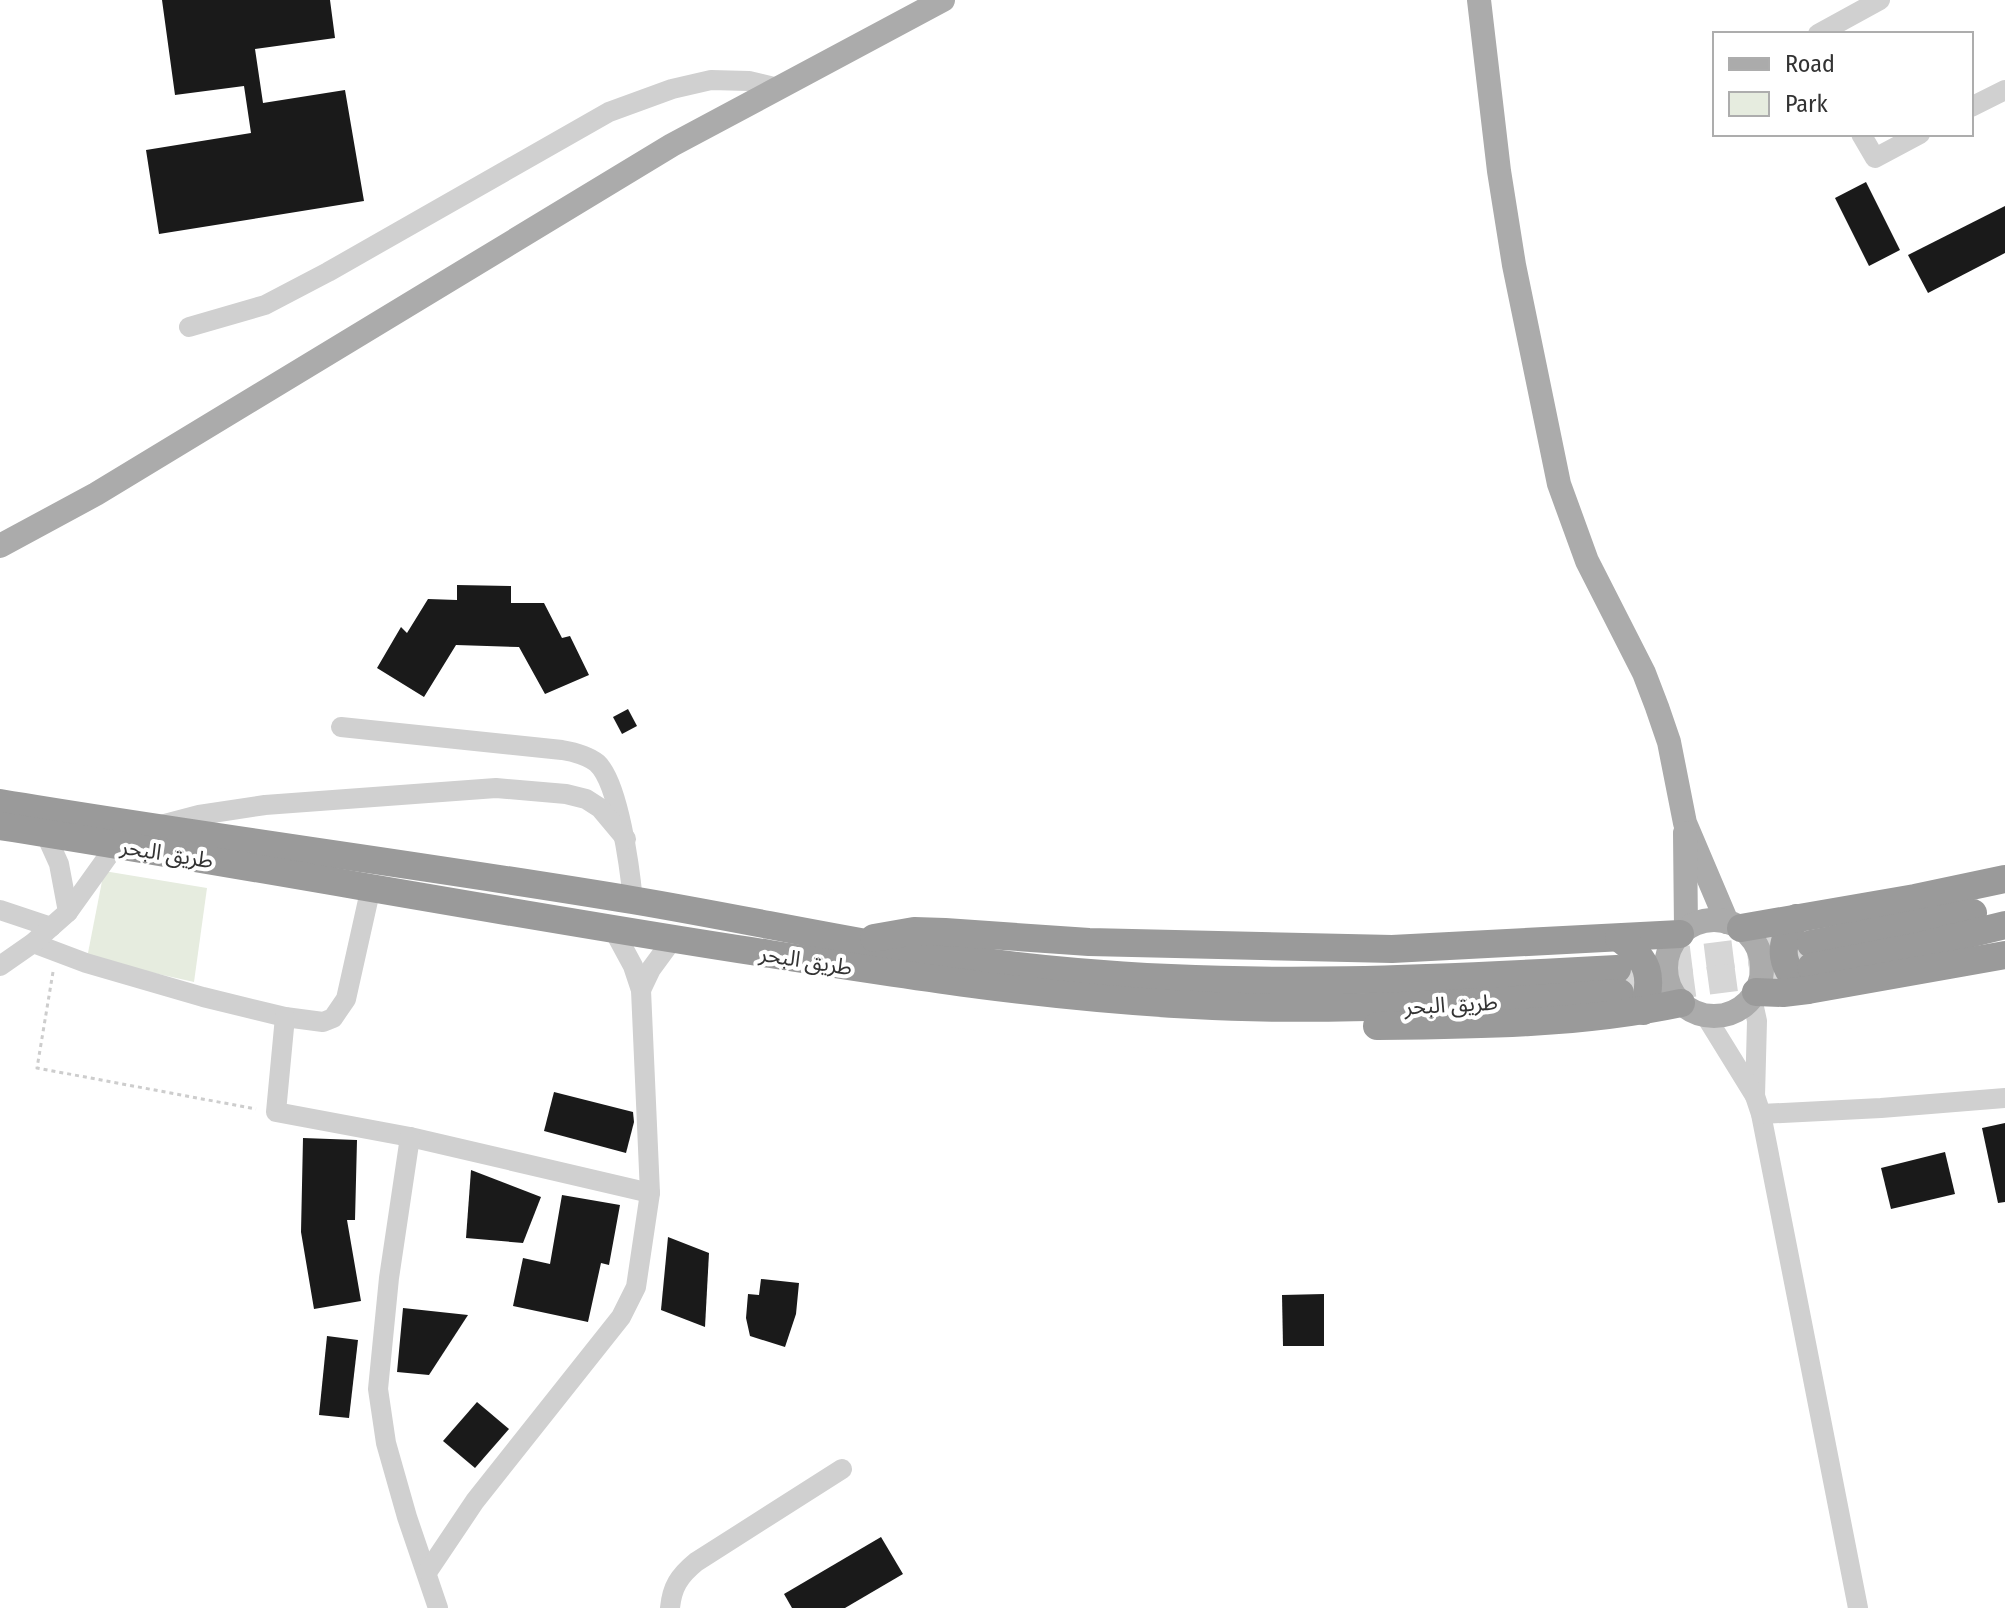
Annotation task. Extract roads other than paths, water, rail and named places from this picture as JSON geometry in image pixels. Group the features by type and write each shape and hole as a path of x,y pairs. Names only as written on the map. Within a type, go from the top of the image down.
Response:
{"highway":[{"name":"طريق البحر","path":"0,803 633,901 852,943 968,961 1077,972 1250,981 1619,981 1426,1006 1273,1008 1118,999 929,979 116,845 49,840 0,826"},
{"path":"1734,925 1915,898 2005,879"},
{"path":"1797,918 1785,937 1784,952 1792,978 1810,967 1931,923 2005,906"},
{"path":"1754,995 1783,993 1810,967 1915,947 2005,925"},
{"path":"852,943 914,931 1089,942 1302,948 1459,947 1683,932"},
{"path":"1619,938 1635,949 1648,971 1649,983 1643,1011"},
{"path":"1810,967 2005,955"},
{"path":"929,979 1066,1008 1214,1023 1327,1027 1428,1026 1693,1009"}],"main road":[{"path":"0,546 96,494 672,145 943,0"},
{"path":"1479,0 1499,171 1514,265 1559,484 1587,561 1644,673 1669,742 1685,823 1683,932"},
{"path":"1685,823 1734,925"},
{"path":"1713,920 1734,925 1752,937 1759,950 1763,964 1762,979 1754,995 1739,1010 1722,1016 1693,1009 1672,991 1667,977 1671,947 1683,932 1713,920"}],"street":[{"path":"1822,32 1880,0"},
{"path":"189,327 265,305 609,112 672,89 711,80 749,81 778,88"},
{"path":"1973,106 2005,90"},
{"path":"1862,136 1875,158 1916,136"},
{"path":"341,727 547,748 582,754 596,762 605,773 626,839 633,901"},
{"path":"150,828 199,815 265,805 496,788 566,794 586,799 600,808 626,839"},
{"path":"0,840 49,840 59,864 68,912"},
{"path":"0,966 33,943 68,912 116,845"},
{"path":"33,943 190,993 285,1017 323,1022 333,1018 340,1009 349,987 371,887"},
{"path":"0,910 51,927"},
{"path":"428,1571 475,1501 629,1303 640,1268 650,1193 641,990 633,966 613,929"},
{"path":"641,990 651,969 673,939"},
{"path":"1754,995 1758,1105 1858,1608"},
{"path":"1693,1009 1758,1105"},
{"path":"285,1017 276,1112 410,1137 650,1193"},
{"path":"1758,1105 1881,1108 2005,1098"},
{"path":"410,1137 389,1278 378,1389 390,1458 438,1608"},
{"path":"670,1608 674,1585 696,1562 842,1469"}],"tunnel":[{"path":"1622,968 1806,945"},
{"path":"1625,992 1810,967"}]}
